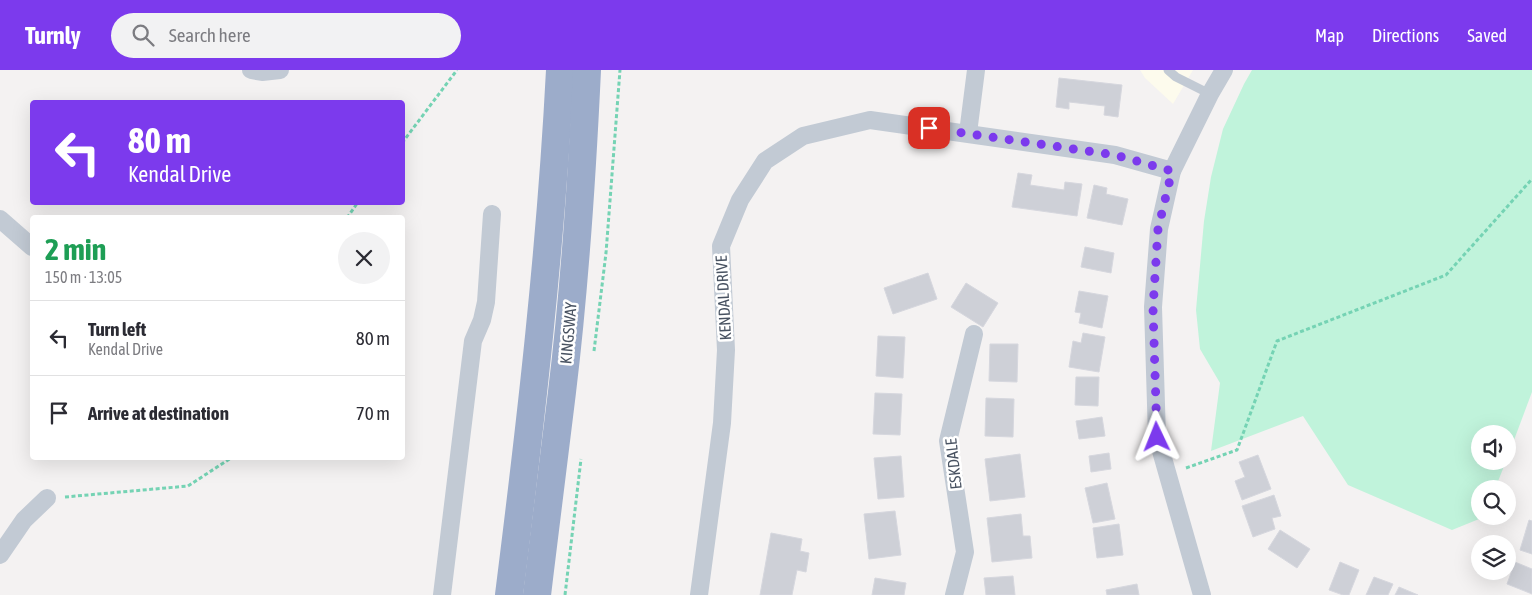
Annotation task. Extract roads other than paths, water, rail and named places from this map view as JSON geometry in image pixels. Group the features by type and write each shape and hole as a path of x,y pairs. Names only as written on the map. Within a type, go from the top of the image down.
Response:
{"highway":[{"name":"KINGSWAY","path":"509,595 535,384 556,146 560,70"},
{"name":"KINGSWAY","path":"537,595 569,318 584,150 587,70"}],"street":[{"path":"250,70 262,72 280,70"},
{"path":"968,133 976,70"},
{"path":"1202,595 1157,437 1153,308 1158,229 1172,171 1224,70"},
{"name":"KENDAL DRIVE","path":"699,595 722,423 726,350 721,246 740,200 765,161 803,136 870,120 1115,155 1172,171"},
{"path":"442,595 473,341 482,320 486,302 492,214"},
{"path":"0,219 30,245"},
{"name":"ESKDALE","path":"954,595 966,552 948,441 974,334"},
{"path":"0,555 24,520 47,498"}],"lane":[{"path":"1168,70 1176,77 1210,94"}]}
